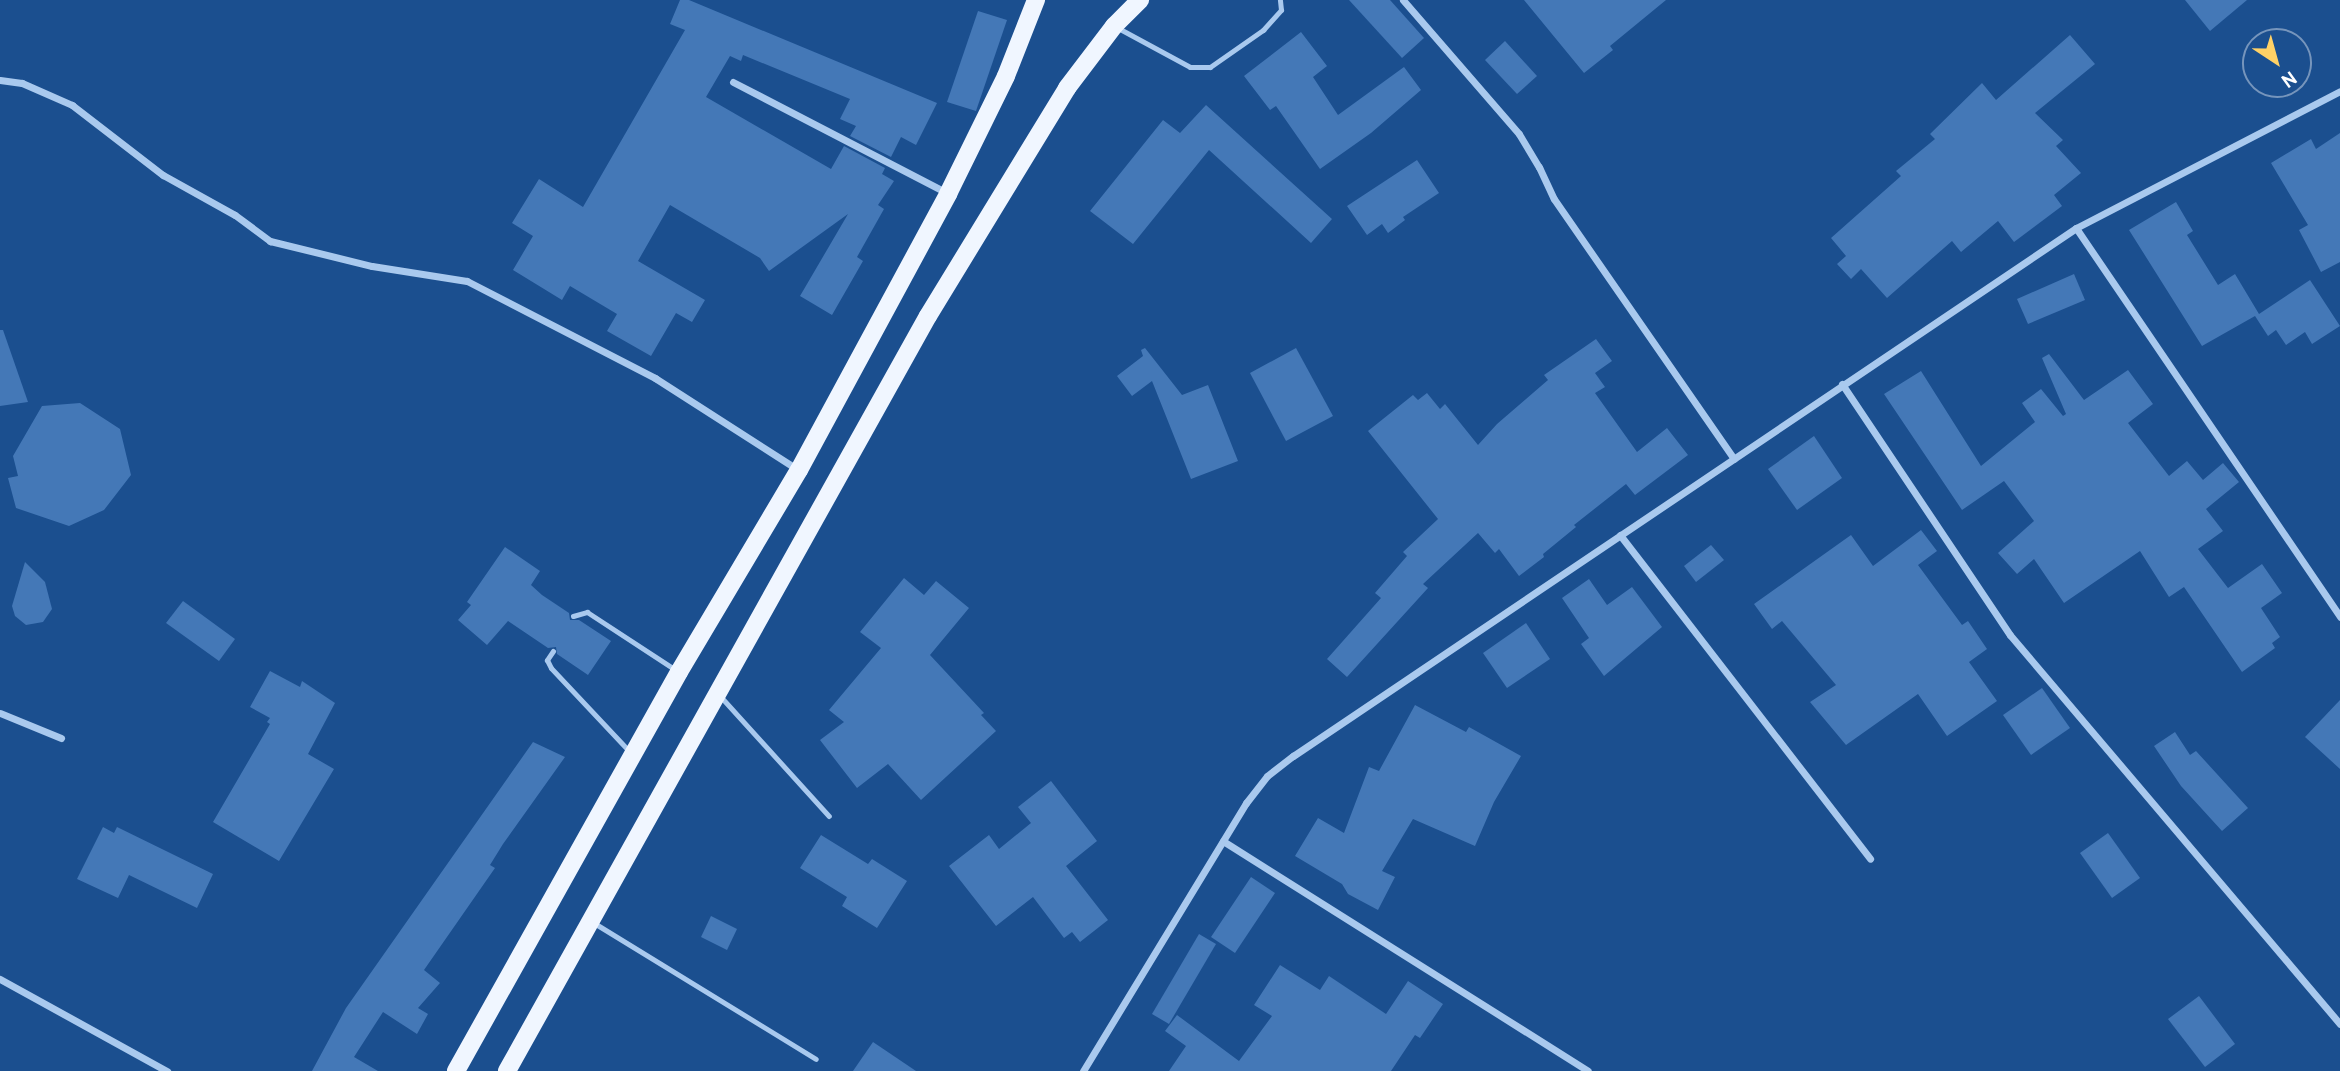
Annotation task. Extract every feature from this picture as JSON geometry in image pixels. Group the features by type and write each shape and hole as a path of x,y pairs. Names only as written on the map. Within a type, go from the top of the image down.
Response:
{"main road":[{"path":"456,1071 679,672 799,470 948,194 1006,76 1036,0"},
{"path":"507,1071 928,316 1067,88 1114,26 1140,0"}],"street":[{"path":"1403,0 1519,134 1554,199 1734,459"},
{"path":"0,80 22,83 72,105 163,175 235,215 270,241 372,267 467,281 655,378 799,470"},
{"path":"733,82 948,194"},
{"path":"1083,1071 1223,841 1267,776 2076,228 2340,91"},
{"path":"2076,228 2340,617"},
{"path":"1842,384 2010,635 2340,1024"},
{"path":"1620,535 1870,859"},
{"path":"0,713 61,738"},
{"path":"1223,841 1588,1071"},
{"path":"0,979 167,1071"}],"lane":[{"path":"1114,26 1190,67 1210,66 1263,30 1281,10 1280,0"},
{"path":"573,616 587,612 679,672"},
{"path":"553,651 547,660 551,668 632,755"},
{"path":"718,693 830,816"},
{"path":"591,921 816,1059"}],"building":[{"path":"680,0 689,0 937,103 916,145 901,137 891,157 850,136 856,126 840,119 850,99 743,55 741,61 730,56 706,97 831,169 844,146 885,168 882,174 894,181 878,205 884,209 857,257 863,261 832,315 800,296 848,214 769,271 760,258 670,205 638,261 705,300 692,322 676,313 651,356 607,331 617,314 570,286 562,300 513,270 533,236 512,223 539,179 583,207 685,30 670,24"},
{"path":"1349,0 1390,0 1424,38 1402,58"},
{"path":"1524,0 1666,0 1610,46 1613,50 1584,73"},
{"path":"2185,0 2247,0 2210,31"},
{"path":"978,11 1007,20 976,111 947,102"},
{"path":"1301,32 1327,66 1313,77 1338,115 1404,67 1421,90 1371,133 1320,169 1276,106 1270,110 1244,76"},
{"path":"2070,35 2095,64 2035,113 2063,140 2056,146 2081,173 2054,195 2062,206 2014,242 1998,221 1961,252 1952,241 1887,298 1861,269 1851,279 1837,264 1846,256 1831,238 1901,176 1896,171 1935,139 1930,134 1982,83 1996,100"},
{"path":"1505,41 1537,76 1517,94 1485,60"},
{"path":"1206,105 1332,219 1311,243 1209,150 1133,244 1090,211 1163,120 1180,133"},
{"path":"2340,133 2340,262 2321,272 2299,230 2308,225 2271,163 2311,139 2316,149"},
{"path":"1417,160 1439,193 1403,217 1405,220 1388,233 1382,224 1367,235 1347,206"},
{"path":"2176,202 2193,231 2187,235 2218,285 2235,274 2259,314 2310,280 2340,326 2312,344 2305,332 2286,345 2276,330 2268,336 2255,316 2202,346 2129,230"},
{"path":"2074,274 2085,300 2028,324 2017,299"},
{"path":"0,330 3,330 28,402 0,406"},
{"path":"1596,339 1612,361 1595,373 1605,387 1595,393 1637,452 1667,428 1688,455 1635,495 1626,484 1574,525 1576,527 1543,554 1544,557 1519,576 1499,549 1495,553 1478,533 1423,584 1428,588 1347,677 1327,659 1381,598 1375,593 1407,556 1403,552 1438,519 1368,431 1413,395 1418,400 1427,393 1440,409 1445,404 1478,445 1497,424 1548,380 1544,375"},
{"path":"1145,348 1182,395 1208,385 1238,461 1191,479 1152,381 1132,396 1117,376 1143,356 1141,350"},
{"path":"1296,348 1333,416 1286,441 1250,373"},
{"path":"2049,354 2084,400 2128,370 2153,404 2128,423 2169,476 2187,461 2203,480 2223,463 2239,482 2206,509 2223,531 2198,549 2228,588 2262,564 2282,593 2261,608 2280,637 2272,643 2275,648 2242,672 2184,587 2169,597 2140,551 2064,603 2034,559 2017,574 1998,553 2034,521 2004,481 1962,510 1884,394 1921,371 1981,466 2035,422 2022,403 2041,389 2063,416 2066,414 2042,358"},
{"path":"80,403 120,429 131,475 104,510 69,526 16,508 8,478 18,476 13,456 42,406"},
{"path":"1814,436 1842,478 1797,510 1768,469"},
{"path":"1921,530 1937,551 1918,565 1962,625 1968,621 1987,649 1969,662 1997,701 1947,736 1918,694 1846,745 1810,702 1836,685 1782,621 1772,629 1754,604 1851,535 1873,566"},
{"path":"1711,545 1724,560 1696,582 1684,566"},
{"path":"505,547 540,571 531,585 569,613 570,620 579,620 611,641 588,675 557,654 556,647 548,648 508,621 487,645 458,620 471,605 467,602"},
{"path":"25,562 45,582 52,609 43,622 26,625 15,616 12,606"},
{"path":"904,578 924,595 936,581 969,608 930,655 984,713 981,715 996,731 921,800 888,764 857,788 820,740 844,722 829,710 881,648 860,632"},
{"path":"1589,579 1607,605 1632,587 1662,627 1604,676 1581,644 1589,638 1562,598"},
{"path":"183,601 235,639 219,661 166,623"},
{"path":"1526,623 1550,659 1507,688 1483,653"},
{"path":"270,671 300,687 302,681 335,703 308,754 334,769 279,861 213,822 270,724 267,722 270,718 250,707"},
{"path":"2042,688 2070,728 2031,755 2003,715"},
{"path":"2340,700 2340,769 2305,737"},
{"path":"1415,705 1466,732 1469,727 1521,756 1494,802 1475,846 1413,819 1382,871 1395,877 1378,910 1348,894 1342,884 1295,856 1318,818 1344,833 1369,767 1379,771"},
{"path":"2175,732 2190,755 2196,751 2248,808 2222,831 2181,786 2154,746"},
{"path":"533,742 565,757 503,844 490,865 495,868 424,970 440,983 418,1008 428,1014 417,1034 383,1012 354,1057 378,1071 312,1071 346,1008"},
{"path":"1051,781 1097,841 1066,866 1108,920 1080,942 1072,932 1064,938 1033,897 996,926 949,866 989,835 999,849 1031,823 1018,807"},
{"path":"103,827 114,833 117,827 213,874 197,908 129,875 118,898 77,879"},
{"path":"2108,833 2140,878 2112,898 2080,853"},
{"path":"821,835 868,864 872,859 907,881 877,928 842,906 847,897 800,868"},
{"path":"1251,877 1275,893 1235,953 1211,937"},
{"path":"711,916 737,929 727,950 701,937"},
{"path":"1199,934 1216,944 1169,1024 1152,1014"},
{"path":"1280,965 1320,990 1329,976 1386,1014 1408,981 1443,1004 1420,1038 1415,1035 1391,1071 1169,1071 1186,1046 1165,1031 1177,1015 1239,1061 1272,1016 1254,1005"},
{"path":"2199,996 2235,1044 2205,1067 2168,1019"},
{"path":"873,1042 916,1071 853,1071"}]}
